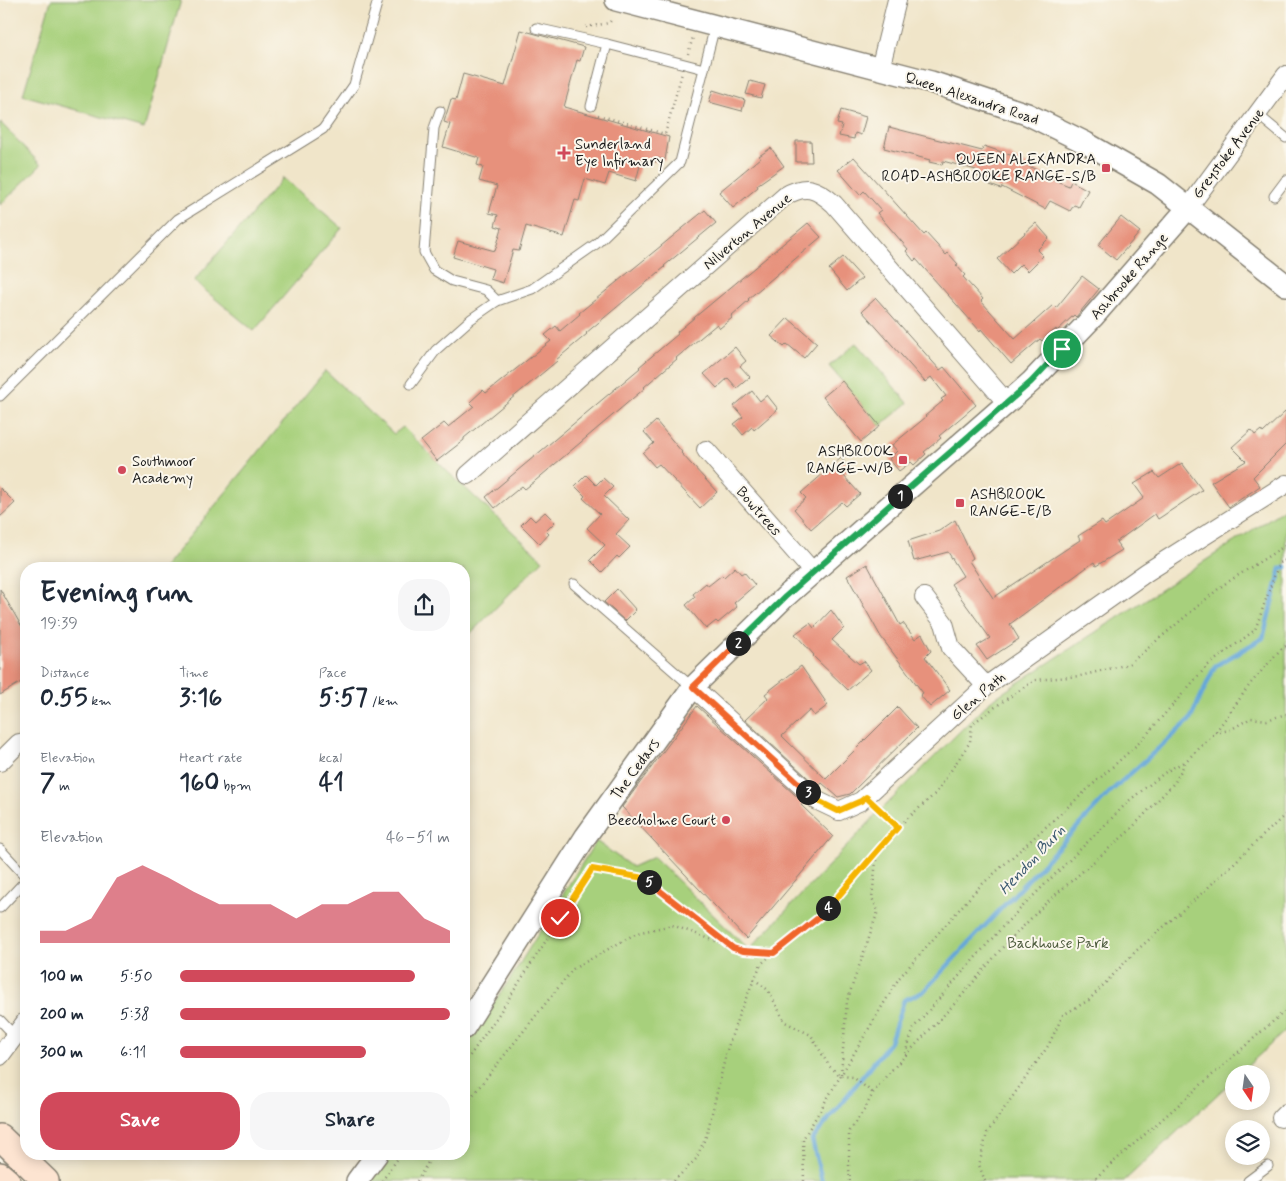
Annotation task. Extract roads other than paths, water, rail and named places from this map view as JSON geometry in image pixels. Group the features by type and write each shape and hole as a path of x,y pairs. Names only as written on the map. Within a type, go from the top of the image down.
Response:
{"main road":[{"path":"0,1137 20,1156"},
{"path":"24,1160 46,1181"},
{"path":"0,1174 7,1181"}],"street":[{"path":"880,70 897,0"},
{"name":"Queen Alexandra Road","path":"615,5 706,24 931,82 1027,114 1086,143 1158,184 1286,285"},
{"name":"Greystoke Avenue","path":"1188,208 1286,75"},
{"name":"Nilverton Avenue","path":"468,475 785,196 797,190 807,188 823,194 834,204 1007,403"},
{"name":"Ashbrooke Range","path":"693,687 785,597 1031,382 1093,317 1188,208"},
{"name":"Bowtrees","path":"706,450 813,572"},
{"name":"Glen Path","path":"693,687 818,801 838,811 866,797 986,686 1147,572 1286,484"},
{"path":"924,597 944,623 951,648 986,686"},
{"name":"The Cedars","path":"470,1019 586,836 693,687"},
{"path":"0,762 20,745"},
{"path":"0,1056 20,1029"},
{"path":"357,1181 373,1160"}],"lane":[{"path":"0,396 178,219 323,129 354,85 378,0"},
{"path":"411,384 436,350 471,319 497,301 532,289 596,244 680,162 704,69 706,24"},
{"path":"536,28 704,69"},
{"path":"591,106 607,44"},
{"path":"440,111 434,128 424,252 434,270 452,281 486,290 497,301"},
{"path":"1257,114 1286,138"},
{"path":"1274,196 1286,180"},
{"path":"574,584 693,687"},
{"path":"0,849 20,871"},
{"path":"0,908 20,885"},
{"path":"0,1020 15,1036"},
{"path":"1248,1181 1268,1166"}],"waterway":[{"name":"Hendon Burn","path":"822,1181 812,1140 890,1042 904,1000 923,992 1110,792 1190,720 1215,666 1263,638 1281,568 1286,567"}],"place":[{"name":"Sunderland Eye Infirmary","path":"564,153"},
{"name":"QUEEN ALEXANDRA ROAD-ASHBROOKE RANGE-S/B","path":"1106,168"},
{"name":"ASHBROOK RANGE-W/B","path":"903,460"},
{"name":"Southmoor Academy","path":"122,470"},
{"name":"ASHBROOK RANGE-E/B","path":"960,503"},
{"name":"Beecholme Court","path":"726,820"}],"park label":[{"name":"Backhouse Park","path":"1058,943"}]}
